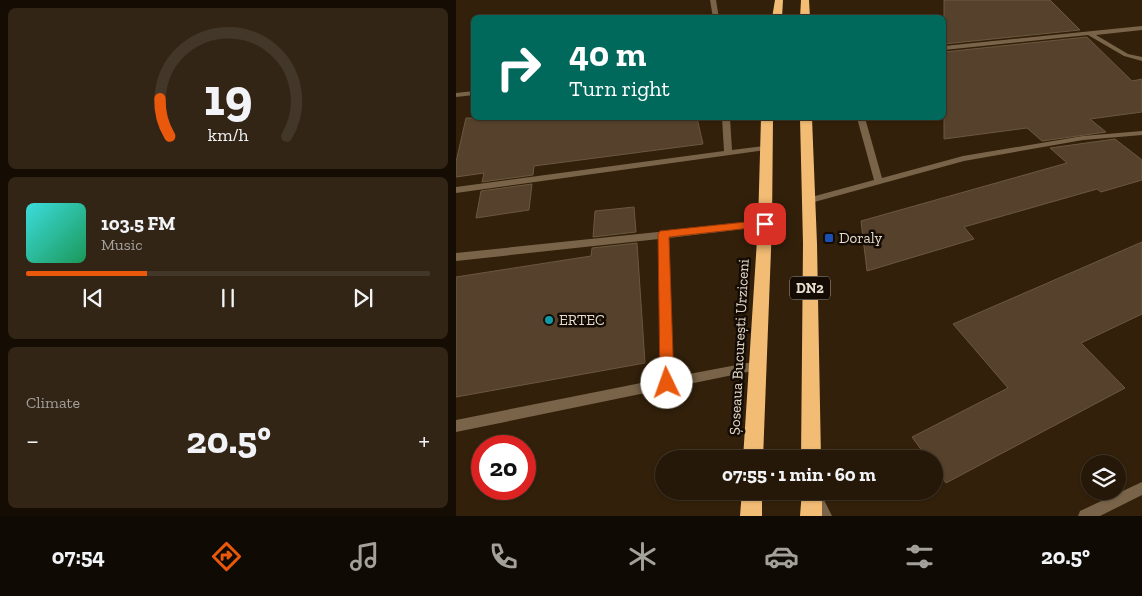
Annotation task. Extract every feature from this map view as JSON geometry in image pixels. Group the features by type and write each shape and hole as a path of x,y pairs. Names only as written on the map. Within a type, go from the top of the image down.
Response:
{"highway":[{"path":"777,15 779,0"},
{"path":"805,0 805,15"},
{"name":"Șoseaua București Urziceni","path":"754,450 765,224 767,120"},
{"name":"DN2","path":"806,120 810,244 811,450"},
{"path":"751,516 752,500"},
{"path":"811,516 812,500"}],"lane":[{"path":"713,0 716,15"},
{"path":"715,8 722,0"},
{"path":"946,48 1142,28"},
{"path":"1089,33 1126,55 1142,59"},
{"path":"456,95 471,94"},
{"path":"726,120 728,152"},
{"path":"862,120 879,182"},
{"path":"808,200 963,159 1083,138 1142,133"},
{"path":"456,190 766,148"},
{"path":"456,258 765,224"},
{"path":"664,234 667,383"},
{"path":"456,426 758,366"},
{"path":"1084,516 1142,488"},
{"path":"817,500 825,516"}],"building":[{"path":"944,0 1050,0 1080,30 946,44 946,15 944,15"},
{"path":"1087,37 1132,81 1142,79 1142,112 1090,119 1106,132 1042,141 1027,128 944,139 944,120 946,120 946,52"},
{"path":"466,118 471,118 471,120 697,120 703,144 534,166 533,175 482,182 484,173 456,177 456,162"},
{"path":"1115,139 1142,160 1142,180 1101,192 1097,189 964,227 974,239 867,271 861,221 1067,163 1050,148"},
{"path":"532,184 529,210 476,218 481,191"},
{"path":"634,207 636,232 593,237 595,211"},
{"path":"1142,242 1142,314 1081,343 1125,388 946,483 943,479 943,450 921,450 912,437 1008,388 953,324"},
{"name":"ERTEC","path":"637,243 645,363 456,397 456,277 591,256 592,248"}],"place":[{"name":"Doraly","path":"829,238"},
{"name":"ERTEC","path":"549,320"}],"route":[{"path":"667,383 664,234 765,224"}]}
